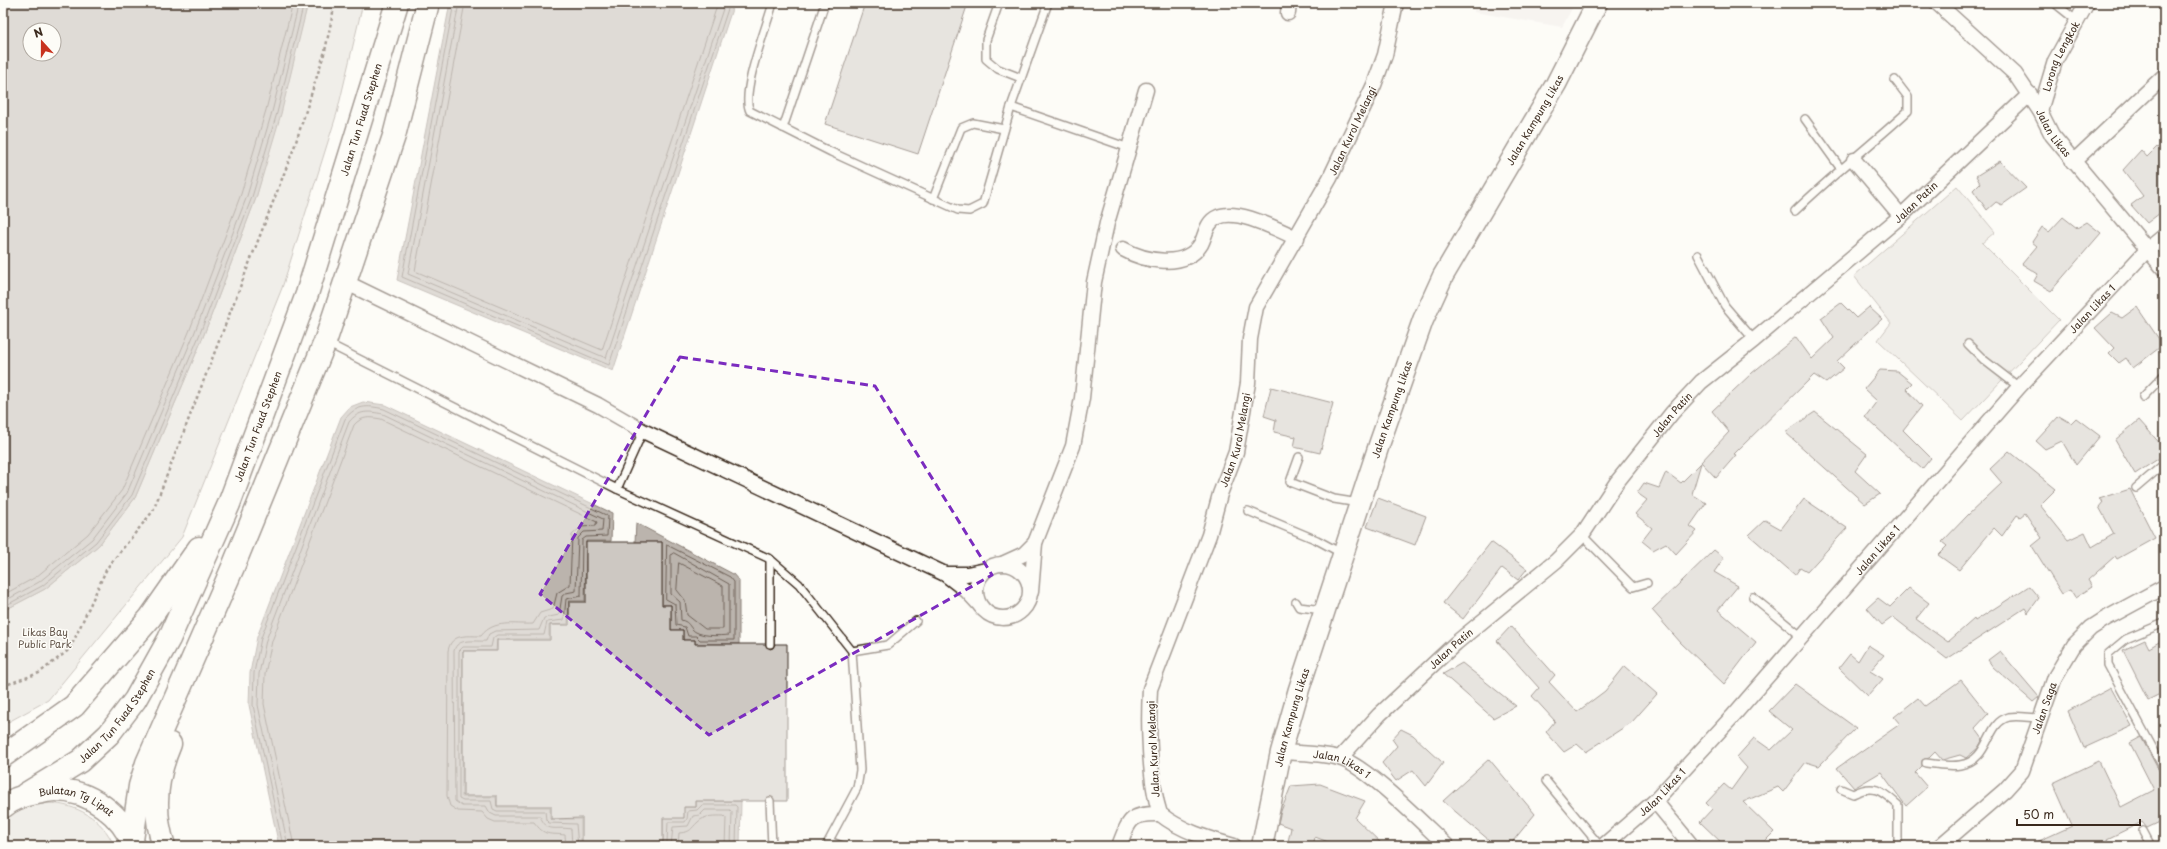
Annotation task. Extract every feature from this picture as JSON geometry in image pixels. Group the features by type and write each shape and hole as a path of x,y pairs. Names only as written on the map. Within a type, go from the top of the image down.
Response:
{"highway":[{"name":"Jalan Tun Fuad Stephen","path":"26,794 80,760 109,734 135,700 169,639 229,504 308,294 397,3"},
{"path":"134,844 140,786 147,763 185,673 233,567 325,342 394,136 428,3"},
{"path":"3,756 74,706 150,618 229,504"},
{"path":"164,846 160,834 156,798 162,763 181,719 185,673"},
{"name":"Bulatan Tg Lipat","path":"3,807 26,794 55,790 84,796 109,810 128,832 134,844"}],"main road":[{"name":"Jalan Kampung Likas","path":"1262,846 1281,752 1299,689 1416,339 1443,276 1556,84 1579,35 1597,3"}],"street":[{"name":"Jalan Kurol Melangi","path":"1160,814 1153,778 1149,710 1150,689 1209,535 1220,494 1236,452 1248,383 1250,339 1256,308 1330,178 1374,85 1385,55 1396,3"},
{"name":"Jalan Likas","path":"1937,3 2015,74 2030,94 2052,135 2073,162 2164,269"},
{"name":"Lorong Lengkok","path":"2040,111 2055,61 2087,3"},
{"path":"2073,162 2164,76"},
{"path":"345,282 598,405 643,431 945,574 967,591 990,616 1008,618 1024,609 1031,592 1036,543 1073,446 1083,391 1094,282 1107,222 1146,90"},
{"name":"Jalan Patin","path":"1340,758 1379,715 1456,643 1556,561 1582,535 1617,482 1672,413 1701,382 1754,340 1901,216 2030,94"},
{"path":"1854,160 1901,216"},
{"path":"1123,249 1141,258 1179,260 1192,254 1201,244 1208,226 1219,216 1241,216 1297,238"},
{"name":"Jalan Likas 1","path":"1601,846 1655,801 1802,637 2019,387 2147,250 2164,236"},
{"path":"945,574 967,574 986,570 1024,554 1036,543"},
{"path":"1002,564 1019,569 1030,583 1031,592"},
{"path":"978,603 976,585 980,576 986,570"},
{"name":"Jalan Saga","path":"1940,846 2004,790 2022,771 2055,677 2080,639 2091,628 2105,619 2164,587"},
{"name":"Jalan Likas 1","path":"1281,752 1340,758 1377,782 1448,846"},
{"path":"1655,801 1692,846"},
{"path":"1119,846 1129,822 1134,816 1142,814 1160,814 1168,821 1188,831 1234,846"}],"lane":[{"path":"773,3 748,88 746,105 750,111 958,210 969,210 983,204 1011,107 1048,3"},
{"path":"783,128 825,3"},
{"path":"999,3 986,40 986,59 998,69 1021,78"},
{"path":"2057,4 2077,21"},
{"path":"1795,210 1822,184 1854,160 1908,111 1908,98 1895,80"},
{"path":"1011,107 1129,148"},
{"path":"1805,119 1841,170"},
{"path":"934,199 961,128 973,123 1004,129"},
{"path":"1698,255 1725,306 1754,340"},
{"path":"325,342 617,489 770,559 799,584 852,651 860,770 857,788 828,843 842,846"},
{"path":"1968,344 1984,360 2019,387"},
{"path":"2143,397 2164,375"},
{"path":"617,489 643,431"},
{"path":"1299,457 1290,482 1334,499 1360,503"},
{"path":"2136,488 2164,464"},
{"path":"1248,511 1317,540 1343,554"},
{"path":"1582,535 1633,586 1646,583"},
{"path":"770,559 770,644"},
{"path":"1753,597 1802,637"},
{"path":"1296,602 1299,607 1326,611"},
{"path":"852,651 888,645 916,621"},
{"path":"2164,623 2126,639 2108,654 2108,665 2164,769"},
{"path":"1926,764 1960,765 1973,760 1982,753 1995,727 2002,720 2010,717 2040,718"},
{"path":"1546,781 1601,846"},
{"path":"1840,789 1853,794 1863,789 1880,789 1898,805 1898,844 1900,846"},
{"path":"770,801 772,846"},
{"path":"2144,831 2151,846"}],"path":[{"path":"3,686 39,673 70,649 107,568 154,511 294,148 325,51 335,3"}],"highlighted area":[{"path":"680,357 875,386 992,575 709,735 540,594"}],"shaded area":[{"path":"1474,3 1575,3 1562,27 1474,12"}],"green space":[{"name":"Likas Bay Public Park","path":"308,3 363,3 337,113 282,288 182,537 48,700 3,725 3,611 45,589 99,545 135,498 203,337 256,198"},
{"path":"1957,186 1995,232 1982,243 2059,320 1963,421 1878,340 1891,323 1854,276"},
{"path":"47,803 68,806 87,814 96,820 103,828 114,846 3,846 3,819 21,808"}],"water":[{"path":"3,3 308,3 281,114 256,198 203,337 135,498 99,545 45,589 3,611"},
{"path":"450,3 734,3 613,371 397,280"},
{"path":"363,402 385,405 612,513 611,541 586,541 585,601 569,601 568,624 549,625 549,639 497,639 496,651 463,651 462,797 496,797 497,807 550,807 550,819 581,819 581,844 613,844 613,846 279,846 249,705 250,673 257,637 341,417 350,407"},
{"path":"636,523 733,574 739,581 739,644 695,644 695,640 683,640 683,630 671,630 671,605 662,605 662,542 635,542"},
{"path":"696,801 741,801 740,846 634,846 634,842 663,842 663,818 684,807 696,807"}],"building":[{"path":"865,3 968,3 918,154 825,124"},
{"path":"2157,147 2164,152 2164,210 2147,223 2131,205 2143,196 2123,170 2141,150 2147,157"},
{"path":"2000,161 2026,188 2002,205 1996,202 1987,210 1973,190 1980,183 1976,176"},
{"path":"2063,217 2077,228 2087,222 2101,233 2051,291 2034,281 2038,274 2022,264 2037,246 2032,242 2042,227 2049,232"},
{"path":"1841,303 1856,318 1869,307 1882,319 1837,361 1844,368 1826,383 1814,375 1734,454 1736,455 1716,478 1701,462 1729,432 1712,411 1752,373 1796,337 1812,359 1834,338 1821,318"},
{"path":"2137,307 2163,345 2133,368 2126,358 2119,363 2109,353 2114,348 2095,328 2112,313 2122,318"},
{"path":"1880,370 1897,371 1912,383 1906,389 1922,406 1903,430 1931,458 1922,469 1865,417 1877,401 1864,389"},
{"path":"1271,387 1333,403 1320,453 1294,447 1296,437 1274,432 1276,420 1264,416"},
{"path":"1815,412 1867,454 1855,471 1880,494 1865,504 1785,432"},
{"path":"2059,416 2071,423 2076,418 2100,436 2076,465 2062,441 2045,449 2036,441"},
{"path":"2139,420 2164,448 2164,455 2135,474 2115,440"},
{"path":"2009,451 2056,489 2040,505 2068,540 2085,532 2092,547 2114,534 2099,507 2103,502 2099,499 2130,489 2155,538 2117,559 2115,556 2088,580 2092,587 2075,598 2070,590 2062,594 2032,546 2042,538 2025,513 2020,517 2017,515 2002,536 1994,528 1959,570 1938,555 1947,546 1942,542 2002,483 1990,469"},
{"path":"1701,463 1692,494 1706,503 1690,526 1697,531 1676,554 1666,543 1653,550 1642,541 1652,528 1635,514 1647,500 1637,493 1644,483 1659,488 1666,472 1681,483"},
{"path":"1378,498 1426,516 1415,545 1367,527"},
{"path":"1804,499 1847,528 1807,572 1800,568 1795,575 1749,535 1765,520 1781,529"},
{"path":"586,542 662,542 662,605 671,605 671,630 683,630 683,640 695,640 695,644 765,644 770,649 773,648 775,644 787,644 787,801 775,801 770,796 765,801 696,801 696,807 684,807 684,818 663,818 663,842 582,843 582,818 551,819 551,806 497,806 497,796 463,796 463,651 497,651 497,640 550,640 550,625 569,625 569,602 586,602"},
{"path":"1491,542 1527,569 1518,580 1502,568 1463,619 1443,603"},
{"path":"1714,550 1724,558 1714,572 1738,586 1718,610 1756,642 1724,684 1681,643 1652,610"},
{"path":"2029,586 2039,598 2028,613 2025,608 1947,659 1893,617 1882,625 1867,608 1878,598 1890,607 1909,588 1929,603 1916,619 1948,642 1974,619 1975,621"},
{"path":"1511,626 1555,675 1549,682 1577,712 1605,691 1625,666 1657,694 1632,722 1586,752 1577,744 1564,752 1546,732 1555,721 1532,696 1539,688 1497,641"},
{"path":"2164,639 2164,692 2148,700 2123,650 2145,640 2149,648"},
{"path":"1868,645 1884,655 1870,671 1883,679 1868,696 1839,668 1850,654 1858,661"},
{"path":"2000,651 2039,697 2033,702 1993,667 1988,660"},
{"path":"1462,663 1516,706 1493,718 1443,674"},
{"path":"1961,680 1988,714 1975,728 1983,739 1978,748 1966,758 1960,755 1942,760 1935,752 1929,758 1922,760 1922,766 1915,773 1927,787 1906,806 1881,772 1854,788 1837,768 1900,724 1894,717 1918,698 1925,706"},
{"path":"1795,684 1856,728 1819,766 1806,762 1783,792 1778,787 1743,802 1774,832 1760,846 1725,846 1700,822 1712,809 1706,803 1724,784 1731,790 1747,768 1737,757 1754,738 1771,750 1792,730 1769,711"},
{"path":"2111,688 2132,726 2084,748 2068,711"},
{"path":"1401,729 1413,735 1443,763 1426,786 1413,770 1396,781 1382,763 1397,746 1392,739"},
{"path":"2141,737 2164,780 2164,820 2147,828 2142,822 2107,839 2110,846 2028,846 2072,826 2053,783 2099,761 2121,807 2154,790 2130,743"},
{"path":"1489,759 1535,814 1509,846 1496,846 1443,801"},
{"path":"1320,784 1365,801 1355,818 1384,846 1339,846 1315,837 1313,846 1287,846 1291,828 1278,823 1291,786"}]}
